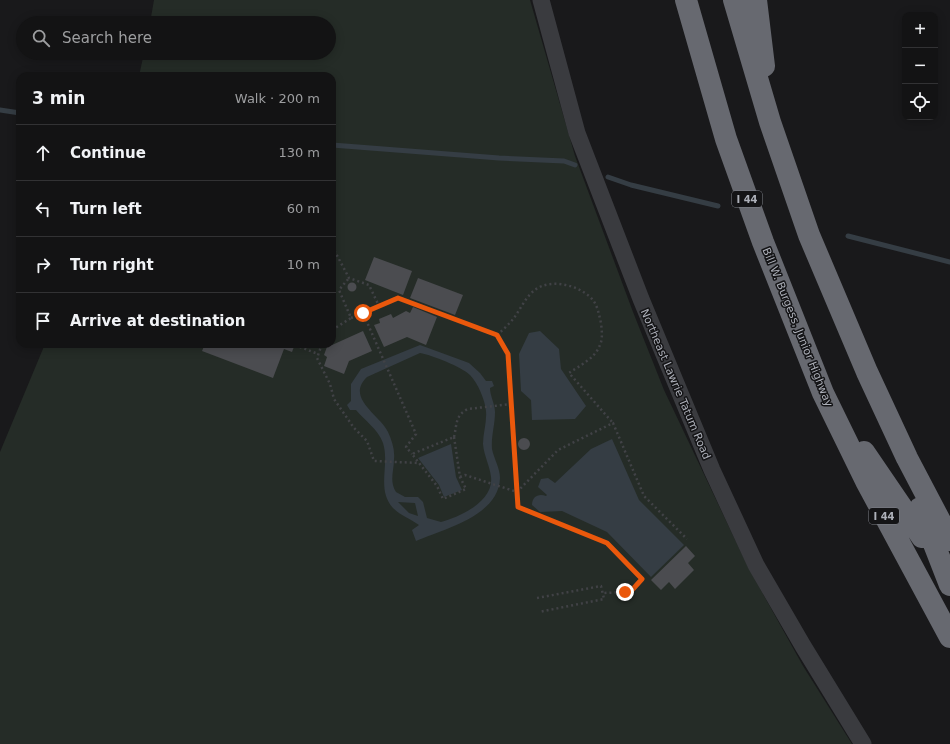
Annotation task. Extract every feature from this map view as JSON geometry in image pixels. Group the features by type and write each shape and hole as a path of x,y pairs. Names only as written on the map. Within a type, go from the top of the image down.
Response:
{"highway":[{"name":"Bill W. Burgess, Junior Highway","path":"686,0 726,139 763,242 824,393 866,481 950,637"},
{"path":"734,0 770,122 809,235 867,372 947,576"},
{"path":"756,0 770,122"},
{"path":"867,372 907,458 950,540"},
{"path":"824,393 947,576"}],"street":[{"name":"Northeast Lawrie Tatum Road","path":"541,0 577,133 641,299 712,470 756,565 803,646 863,744"}],"path":[{"path":"336,254 349,278 369,285 379,306"},
{"path":"349,278 339,290 352,318"},
{"path":"497,335 513,319 533,291 542,286 565,285 586,294 593,301 597,309 602,332 602,340 599,348 592,356 569,373 613,423 644,496 687,539"},
{"path":"336,328 352,318 398,298 497,335 508,354 518,507 607,543 642,579 633,589 625,592 603,593"},
{"path":"363,313 416,434 406,447 437,486 443,499 466,489 460,477 454,437 459,416 468,409 511,404"},
{"path":"303,348 318,354"},
{"path":"320,348 317,358 319,364 326,373 334,399 354,428 367,441 372,458 377,463 419,463"},
{"path":"517,492 558,450 613,423"},
{"path":"412,454 454,437"},
{"path":"460,477 465,475 517,492"},
{"path":"536,598 601,586 603,593 604,599 539,612"}],"shaded area":[{"path":"154,0 530,0 575,156 633,312 664,390 748,567 803,666 852,744 0,744 0,452 43,348 336,348 336,72 140,72 142,60 336,60 336,16 151,16"},
{"path":"540,331 559,349 561,369 586,406 575,419 532,420 531,400 521,391 519,354 529,333"},
{"path":"420,345 469,363 486,381 492,381 494,386 490,388 490,391 495,412 492,449 500,478 497,491 490,502 480,511 455,526 416,541 412,530 419,525 393,508 385,493 385,451 381,438 375,429 356,410 350,410 347,405 351,401 351,384 361,369","holes":["420,353 432,356 460,368 470,375 476,382 481,392 486,411 483,444 491,477 490,486 482,500 474,507 449,520 441,522 427,518 423,502 418,497 405,497 396,492 392,480 394,449 391,439 384,426 366,406 360,392 361,385 367,377","398,502 415,503 418,516 409,513"]},
{"path":"612,439 639,500 684,545 651,577 607,532 562,511 540,512 532,505 533,499 536,496 547,495 538,487 541,479 548,478 555,483 591,449"},
{"path":"451,444 456,477 462,490 444,497 439,485 418,458"}],"building":[{"path":"374,257 412,271 403,295 365,280"},
{"path":"418,278 463,295 455,315 410,298"},
{"path":"352,282 357,287 352,292 347,287"},
{"path":"413,307 437,317 426,345 407,337 384,347 374,325 380,323 379,319 391,314 393,318 406,311 410,313"},
{"path":"363,331 372,351 349,361 344,374 324,366 327,357 324,355 327,348 336,348 336,343"},
{"path":"203,348 294,348 292,352 284,349 273,378 202,351"},
{"path":"524,438 528,440 530,444 528,448 524,450 520,448 518,444 520,440"},
{"path":"686,546 695,556 688,563 694,570 675,589 669,582 661,590 651,580"}],"waterway":[{"path":"0,110 16,112"},
{"path":"336,145 499,158 564,161 575,165"},
{"path":"608,177 631,185 718,206"},
{"path":"848,236 950,262"}],"route":[{"path":"363,313 398,298 497,335 508,354 518,507 607,543 642,579 633,589 625,592"}]}
